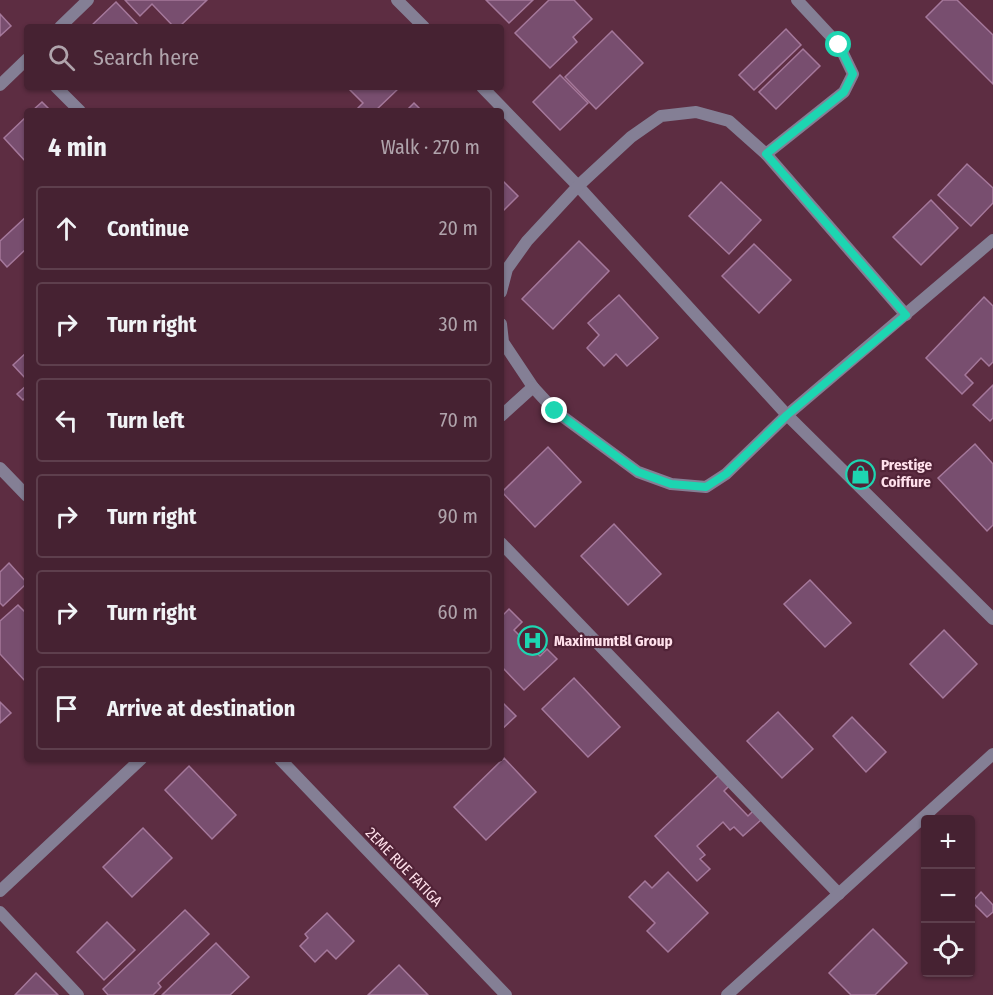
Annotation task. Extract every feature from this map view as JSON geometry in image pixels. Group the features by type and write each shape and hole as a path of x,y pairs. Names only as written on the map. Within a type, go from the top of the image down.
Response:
{"street":[{"path":"63,24 88,0"},
{"path":"397,0 421,24"},
{"path":"766,154 844,92 853,74 839,45 797,0"},
{"path":"0,85 24,62"},
{"path":"59,90 77,108"},
{"path":"485,90 502,108"},
{"path":"504,110 578,186 787,415 993,619"},
{"path":"504,280 507,269 527,241 578,186 631,137 661,116 696,112 729,121 766,154 906,315"},
{"path":"504,344 532,387 555,411 610,453 638,472 671,484 706,487 726,474 787,415 993,240"},
{"path":"504,413 532,387"},
{"path":"0,468 24,493"},
{"path":"504,546 839,894"},
{"path":"727,995 993,754"},
{"path":"0,891 138,762"},
{"name":"2EME RUE FATIGA","path":"283,762 506,995"},
{"path":"0,912 78,995"}],"building":[{"path":"125,0 207,0 182,24 171,24 152,4 140,16"},
{"path":"486,0 533,0 509,23"},
{"path":"549,0 574,0 592,19 573,37 577,42 550,68 515,33"},
{"path":"943,0 957,0 993,35 993,84 926,17"},
{"path":"116,2 137,24 93,24"},
{"path":"0,14 11,26 0,36"},
{"path":"786,29 801,45 754,90 739,75"},
{"path":"612,31 643,63 596,109 565,77"},
{"path":"803,49 820,66 776,109 759,92"},
{"path":"560,75 588,103 560,130 533,102"},
{"path":"350,90 397,90 378,108 358,108 363,103"},
{"path":"42,102 48,108 35,108"},
{"path":"414,103 419,108 409,108"},
{"path":"24,119 24,160 4,138"},
{"path":"967,164 993,188 993,203 971,226 938,195"},
{"path":"504,182 518,196 504,210"},
{"path":"721,182 761,220 729,254 689,216"},
{"path":"931,200 958,228 921,265 893,237"},
{"path":"24,219 24,251 7,267 0,259 0,241"},
{"path":"579,241 609,271 553,329 522,299"},
{"path":"754,244 791,280 759,313 722,276"},
{"path":"619,295 658,338 627,366 616,354 604,366 587,348 599,335 588,323"},
{"path":"984,297 993,306 993,362 989,366 981,358 965,375 973,383 962,394 926,358"},
{"path":"24,355 24,377 13,365"},
{"path":"993,385 993,418 990,421 973,405"},
{"path":"24,388 23,400 17,394"},
{"path":"975,444 993,464 993,525 987,531 938,478"},
{"path":"548,447 581,482 535,527 504,494 504,490"},
{"path":"614,524 661,574 628,605 581,556"},
{"path":"9,563 24,580 24,586 3,606 0,603 0,572"},
{"path":"810,580 851,623 825,647 784,604"},
{"path":"18,605 24,611 24,680 0,654 0,621"},
{"path":"509,609 522,622 514,630 540,656 547,649 557,659 524,690 504,669 504,614"},
{"path":"944,630 977,664 943,698 910,664"},
{"path":"574,678 620,727 588,757 542,709"},
{"path":"0,702 11,713 0,723"},
{"path":"504,704 516,716 504,727"},
{"path":"778,712 813,749 782,778 747,741"},
{"path":"852,717 886,752 866,772 833,736"},
{"path":"504,758 536,792 486,840 454,807 500,762 504,762"},
{"path":"189,766 236,815 212,839 165,790"},
{"path":"719,775 729,786 724,791 748,816 753,811 761,820 743,836 734,827 730,830 723,822 697,846 705,855 700,859 710,869 697,881 655,836"},
{"path":"143,828 172,858 132,897 103,867"},
{"path":"668,872 708,913 668,952 647,931 655,923 629,897 645,881 652,888"},
{"path":"981,892 993,905 993,912 987,917 975,905 975,899"},
{"path":"185,910 209,934 158,983 161,987 153,995 108,995 103,989"},
{"path":"327,913 354,941 336,959 327,950 315,962 300,946 308,938 305,934"},
{"path":"107,922 135,950 104,980 77,952"},
{"path":"873,929 907,963 875,995 851,995 829,973"},
{"path":"216,943 249,977 230,995 162,995"},
{"path":"399,965 428,995 368,995"},
{"path":"36,973 58,995 15,995"}],"place":[{"name":"Prestige Coiffure","path":"860,474"},
{"name":"MaximumtBl Group","path":"533,641"}],"route":[{"path":"555,411 638,472 671,484 706,487 726,474 787,415 906,315 766,154 844,92 853,74 839,45"}]}
